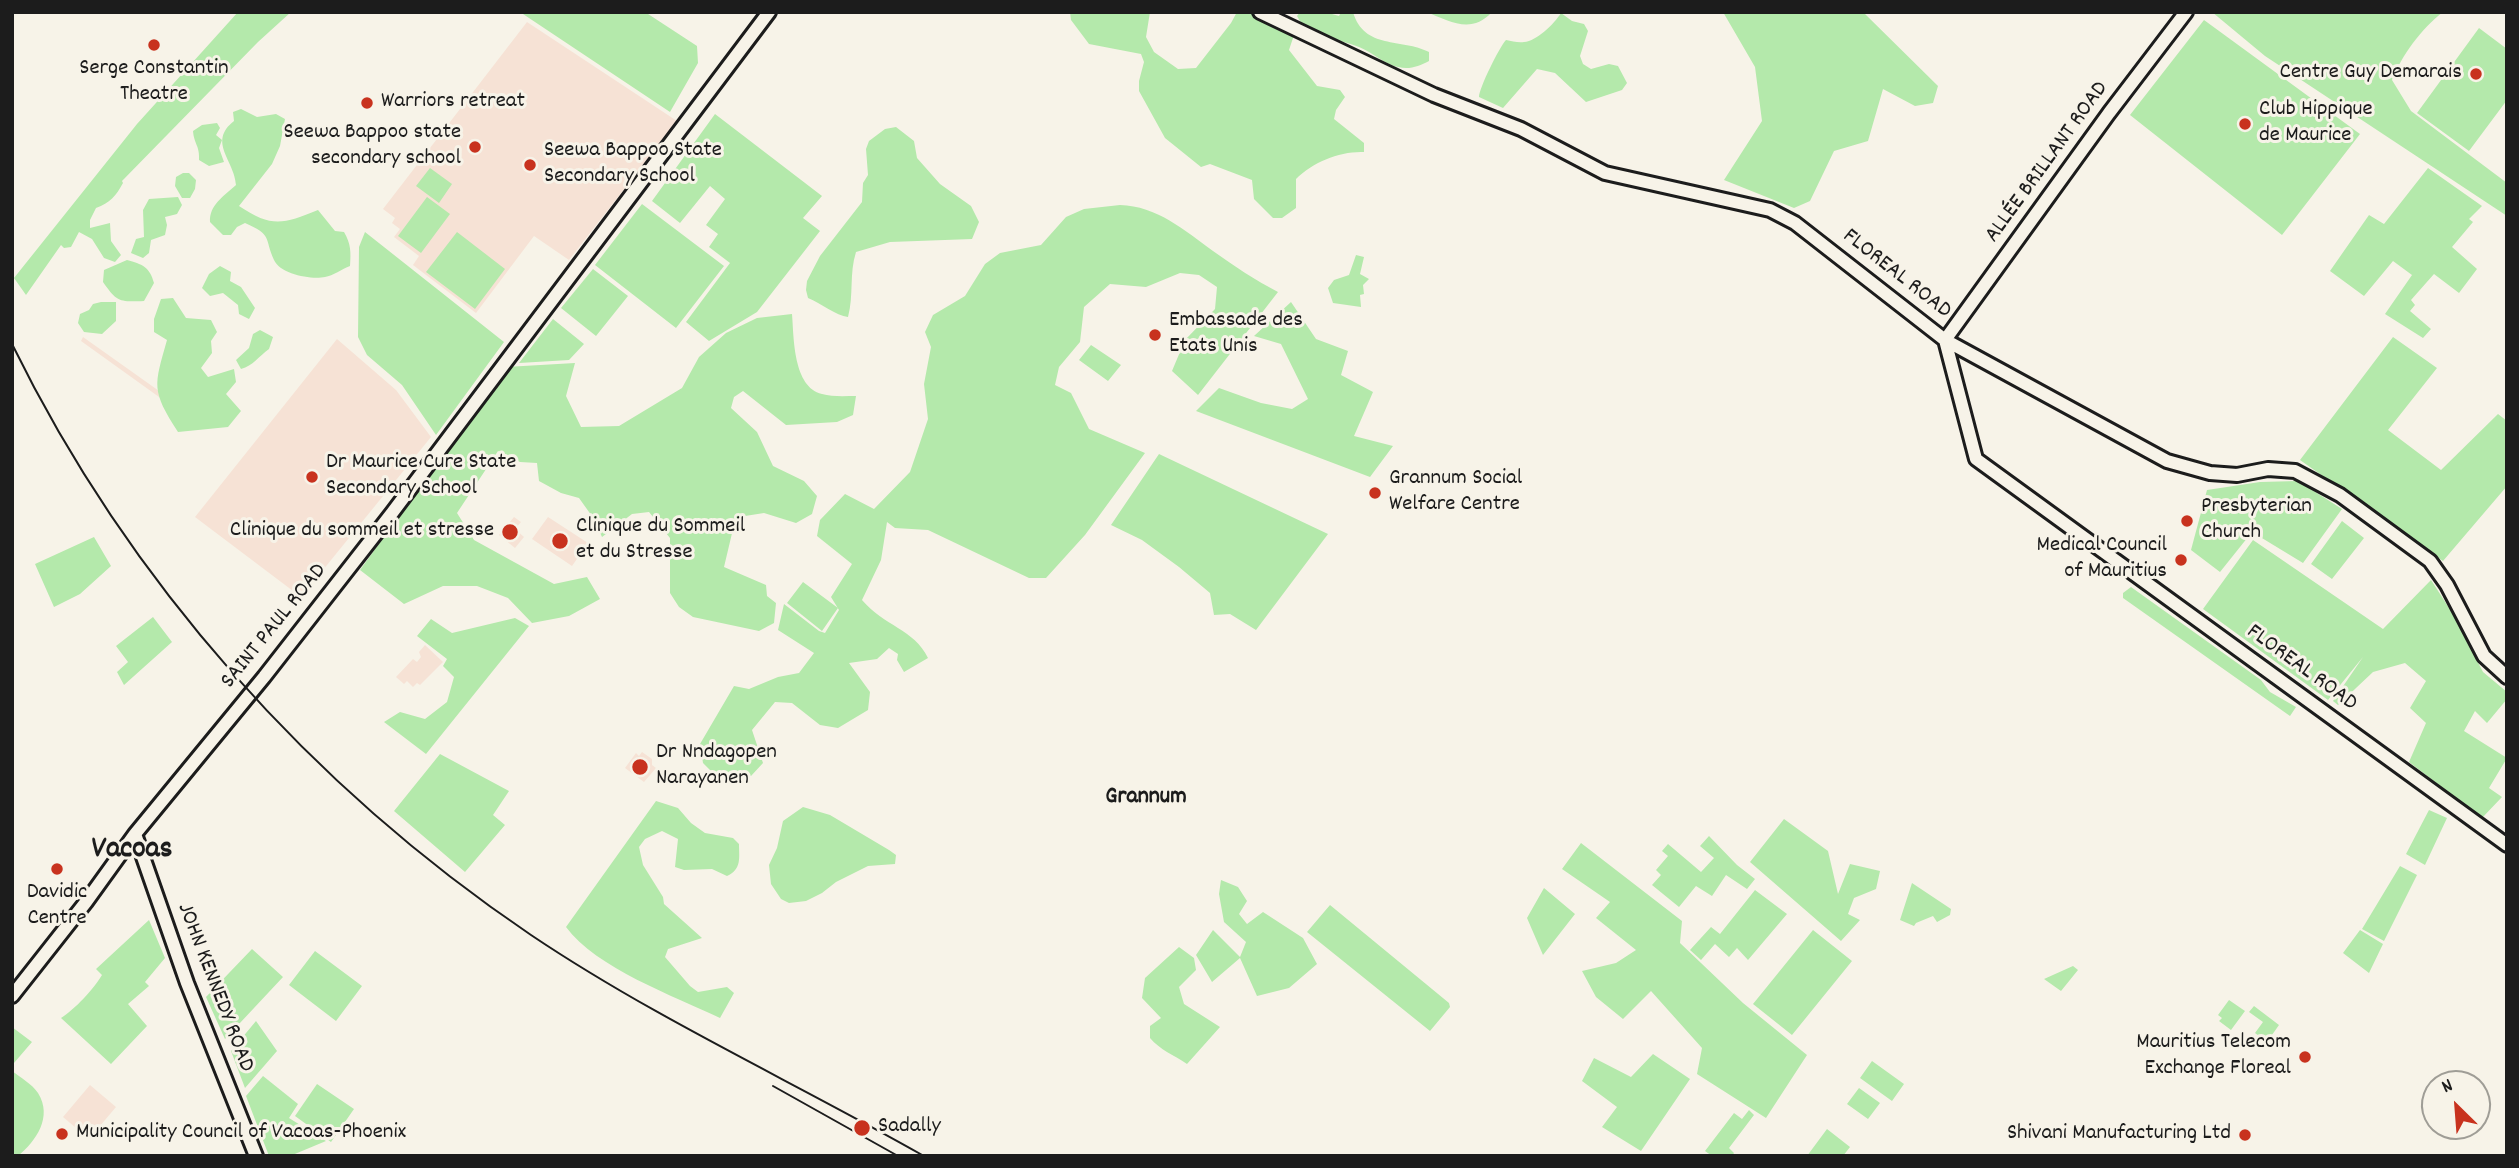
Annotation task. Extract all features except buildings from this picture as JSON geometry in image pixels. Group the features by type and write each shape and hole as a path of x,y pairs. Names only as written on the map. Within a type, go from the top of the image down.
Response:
{"main road":[{"name":"SAINT PAUL ROAD","path":"12,996 135,834 264,677 392,513 769,12"},
{"name":"FLOREAL ROAD","path":"1260,12 1434,94 1521,130 1605,173 1770,210 1795,223 1945,340 1976,459 2507,845"},
{"name":"ALLÉE BRILLANT ROAD","path":"1945,340 2186,12"},
{"path":"1945,340 2167,461 2210,473 2237,475 2268,469 2295,471 2332,490 2430,561 2447,585 2484,656 2507,677"},
{"name":"JOHN KENNEDY ROAD","path":"135,834 187,984 256,1156"}],"shaded area":[{"name":"Seewa Bappoo State Secondary School","path":"527,22 677,121 569,260 534,236 476,313 413,265 419,256 394,237 400,229 392,223 395,218 383,209"},
{"path":"83,337 176,403 173,407 81,341"},
{"name":"Dr Maurice Cure State Secondary School","path":"337,339 396,390 431,437 301,597 195,517"},
{"name":"Clinique du sommeil et stresse","path":"514,517 521,522 515,529 524,537 515,548 499,535"},
{"name":"Clinique du Sommeil et du Stresse","path":"548,517 588,543 572,566 532,539"},
{"path":"425,645 443,662 420,685 417,683 413,687 407,681 404,684 396,677 413,659 417,662 421,657 419,652"},
{"name":"Dr Nndagopen Narayanen","path":"642,752 652,759 652,765 656,768 644,782 625,768 636,753 639,756"},
{"path":"90,1085 116,1107 89,1139 63,1117"}],"green space":[{"path":"238,12 291,12 258,42 122,181 112,198 96,208 90,220 90,228 110,223 111,241 121,255 115,262 104,258 92,239 79,232 71,247 64,248 61,245 26,295 14,278 137,124"},
{"path":"520,12 645,12 697,46 698,63 670,112"},
{"path":"1070,12 1150,12 1146,37 1154,52 1178,69 1196,68 1237,12 1252,12 1294,35 1289,50 1317,86 1340,90 1345,97 1336,110 1334,119 1364,143 1364,152 1336,156 1303,173 1296,179 1296,208 1282,218 1273,218 1254,199 1252,180 1210,164 1201,167 1165,138 1139,91 1144,62 1141,54 1089,44 1071,20"},
{"path":"1300,12 1325,12 1339,16 1341,12 1353,12 1358,24 1375,38 1429,52 1429,61 1410,68 1393,65 1359,47 1316,34 1302,24 1297,16"},
{"path":"1426,12 1492,12 1476,23 1460,24"},
{"path":"1723,12 1863,12 1938,86 1933,103 1915,106 1883,89 1868,141 1834,151 1810,201 1794,208 1724,180 1762,121 1755,67"},
{"path":"2212,12 2443,12 2413,43 2392,80 2411,111 2507,183 2507,216 2265,56"},
{"path":"1561,13 1572,21 1584,24 1588,31 1580,56 1583,64 1591,69 1609,64 1618,66 1627,83 1622,90 1586,102 1555,73 1537,69 1503,108 1479,97 1490,67 1506,40 1522,42 1534,39 1550,27"},
{"name":"Club Hippique de Maurice","path":"2204,20 2360,134 2282,235 2130,115"},
{"name":"Centre Guy Demarais","path":"2479,28 2507,49 2507,100 2469,151 2417,113"},
{"path":"241,109 257,117 276,114 285,119 280,146 272,164 239,206 260,218 278,222 318,210 335,231 344,232 350,248 350,266 325,277 296,275 277,265 264,234 260,231 245,223 237,227 231,235 223,235 210,222 215,206 236,185 235,176 224,152 223,136 234,121 233,112"},
{"path":"715,114 822,196 803,218 820,231 757,312 709,341 686,322 730,263 709,247 718,234 706,225 725,199 710,186 680,223 652,201"},
{"path":"217,123 220,128 216,135 222,140 219,148 224,162 209,166 199,160 193,131 202,125"},
{"path":"896,127 914,141 917,158 940,184 971,206 979,222 972,239 890,242 856,252 850,309 848,317 843,316 808,298 807,281 820,256 862,202 863,183 868,175 866,149 869,141 885,129"},
{"path":"430,168 452,184 439,203 416,186"},
{"path":"2428,168 2482,206 2469,219 2473,222 2452,247 2477,269 2459,293 2434,274 2411,300 2415,305 2410,311 2431,329 2423,338 2385,314 2412,275 2393,261 2364,296 2330,271 2369,215 2384,224"},
{"path":"189,173 196,180 190,198 182,198 175,186 176,177"},
{"path":"178,197 182,205 177,214 165,217 165,235 151,240 149,253 143,258 131,253 136,239 144,237 143,210 149,199"},
{"path":"427,197 450,214 421,253 398,236"},
{"path":"642,204 724,266 676,328 595,265"},
{"path":"1133,206 1170,220 1278,292 1198,395 1172,371 1185,340 1215,309 1217,287 1199,275 1180,273 1146,287 1110,284 1084,307 1080,342 1059,367 1055,385 1071,393 1089,429 1145,453 1085,535 1046,578 1029,578 928,530 895,528 887,522 881,560 862,600 915,640 928,658 904,672 897,660 898,654 889,648 877,659 849,663 870,692 868,710 838,728 820,725 792,703 775,702 752,730 763,763 751,776 717,777 703,763 700,744 734,686 749,689 778,677 799,673 814,653 778,630 784,604 825,633 839,610 831,597 852,564 817,536 820,520 845,494 874,509 910,472 928,419 924,384 931,347 925,332 933,315 965,296 985,264 1000,253 1041,245 1066,217 1084,209"},
{"path":"365,232 504,342 436,435 402,385 367,355 358,337 359,247"},
{"path":"457,232 505,269 475,309 426,272"},
{"path":"1356,255 1364,257 1360,274 1369,279 1363,285 1364,294 1360,295 1361,307 1333,303 1328,288 1334,280 1349,275"},
{"path":"127,260 145,267 150,273 154,283 144,301 119,299 103,282 104,270"},
{"path":"220,266 231,272 230,281 241,287 255,308 249,319 239,314 238,305 223,293 210,296 202,288 209,274"},
{"path":"593,269 628,296 596,336 561,308"},
{"path":"173,298 186,318 211,320 217,332 211,341 212,353 201,368 208,377 234,369 236,382 226,394 241,411 228,427 178,432 159,397 159,368 167,340 154,332 154,319 161,299"},
{"path":"116,302 116,321 102,334 84,332 78,323 80,314 89,310 93,304"},
{"path":"1291,302 1316,339 1348,351 1341,375 1373,392 1354,436 1393,446 1370,477 1196,411 1219,388 1261,403 1292,409 1308,399 1281,344 1254,336"},
{"path":"792,314 797,360 805,382 812,390 822,394 856,396 853,415 837,422 786,425 743,391 734,397 731,408 757,432 773,466 804,481 817,496 812,514 796,523 764,513 745,516 733,529 724,567 766,585 767,596 776,603 774,623 759,631 693,617 679,607 670,593 670,538 649,512 632,514 602,537 594,519 579,498 561,493 539,481 537,463 520,462 498,451 457,513 474,540 554,584 587,577 600,599 569,616 532,623 508,598 477,586 443,586 404,604 360,570 506,367 575,363 566,396 581,427 619,426 682,388 699,357 726,333 757,318"},
{"path":"553,319 584,344 569,360 519,363"},
{"path":"260,330 273,337 269,349 241,369 236,360 249,348 253,334"},
{"path":"2393,337 2437,368 2388,430 2441,470 2498,414 2507,421 2507,486 2443,561 2300,460"},
{"path":"1091,345 1121,365 1108,381 1079,360"},
{"path":"1159,454 1328,534 1256,630 1230,614 1214,615 1210,593 1142,540 1111,525"},
{"path":"2298,481 2342,509 2303,563 2252,532 2220,572 2191,550 2207,490 2260,482"},
{"path":"2342,521 2364,538 2332,579 2311,564"},
{"path":"94,537 111,566 80,594 54,607 35,564"},
{"path":"2253,540 2383,629 2431,580 2451,611 2483,672 2507,692 2507,699 2487,723 2475,711 2464,731 2507,758 2489,788 2502,797 2482,818 2409,762 2426,723 2410,708 2426,681 2405,663 2373,672 2338,705 2333,701 2363,657 2328,700 2203,609"},
{"path":"803,582 838,608 822,631 787,603"},
{"path":"2131,587 2261,680 2270,692 2296,707 2290,716 2123,598 2123,593"},
{"path":"153,617 172,642 124,685 117,672 128,662 116,646"},
{"path":"515,618 529,626 426,754 384,722 400,712 425,719 447,702 454,677 443,666 447,659 417,636 431,619 452,633"},
{"path":"440,754 509,791 493,815 505,825 465,872 394,811"},
{"path":"656,801 678,808 691,823 705,833 733,838 739,844 737,866 727,876 712,869 684,870 675,867 678,839 662,831 645,839 639,847 643,865 663,897 664,904 702,938 668,949 665,957 698,992 727,987 734,993 720,1018 616,968 579,942 566,927"},
{"path":"803,807 830,815 889,850 896,855 895,864 868,866 806,901 789,903 781,899 771,884 769,865 777,848 783,821"},
{"path":"2429,810 2447,818 2425,865 2406,854"},
{"path":"1784,819 1828,851 1838,894 1850,864 1880,871 1876,889 1854,898 1848,914 1860,920 1841,941 1750,862"},
{"path":"1709,836 1755,879 1747,889 1726,875 1712,896 1696,886 1679,907 1652,885 1661,875 1656,870 1668,856 1662,851 1668,844 1701,872 1714,858 1700,846"},
{"path":"1581,843 1682,921 1680,943 1743,1003 1807,1055 1766,1118 1697,1074 1702,1048 1651,991 1623,1019 1596,997 1582,971 1616,963 1636,950 1596,918 1610,902 1562,869"},
{"path":"2400,866 2417,875 2384,941 2362,929"},
{"path":"1221,880 1238,887 1247,901 1239,914 1247,924 1263,912 1303,938 1317,964 1289,988 1257,996 1240,958 1212,982 1196,955 1213,930 1240,957 1246,942 1224,922 1219,894"},
{"path":"1912,883 1951,909 1950,915 1937,922 1933,916 1914,926 1900,920"},
{"path":"1544,888 1575,914 1543,955 1527,918"},
{"path":"1755,890 1787,914 1748,960 1737,948 1729,957 1715,944 1701,960 1690,950 1711,927 1720,934"},
{"path":"1330,905 1449,1003 1450,1007 1430,1031 1307,932"},
{"path":"149,920 165,958 145,982 149,986 128,1004 147,1026 111,1064 61,1018 89,993 98,981 102,975 96,969"},
{"path":"1813,930 1852,961 1792,1035 1753,1004"},
{"path":"2360,930 2383,944 2369,973 2343,953"},
{"path":"1179,947 1194,958 1196,970 1179,987 1184,1004 1220,1027 1187,1064 1150,1038 1150,1026 1161,1018 1142,998 1145,978"},
{"path":"252,949 283,977 225,1039 206,997"},
{"path":"315,951 362,986 336,1021 289,985"},
{"path":"2073,966 2078,970 2061,991 2044,979"},
{"path":"2229,1000 2245,1011 2231,1030 2219,1021 2222,1018 2218,1015"},
{"path":"2254,1006 2279,1025 2267,1042 2255,1033 2263,1022 2249,1012"},
{"path":"256,1021 277,1051 245,1088 231,1051"},
{"path":"12,1027 32,1042 14,1063 12,1061"},
{"path":"1653,1054 1690,1079 1641,1151 1602,1127 1617,1107 1582,1081 1594,1058 1631,1077"},
{"path":"1872,1061 1904,1084 1892,1101 1860,1078"},
{"path":"12,1071 38,1093 44,1111 36,1136 18,1156 12,1156"},
{"path":"263,1076 298,1104 289,1118 326,1141 290,1156 269,1156 246,1096"},
{"path":"317,1084 354,1109 331,1142 295,1116"},
{"path":"1859,1088 1880,1103 1868,1119 1847,1104"},
{"path":"1749,1110 1754,1115 1729,1148 1734,1153 1732,1156 1712,1156 1705,1151 1734,1113 1742,1119"},
{"path":"1827,1129 1850,1147 1843,1156 1807,1156"}],"tram line":[{"path":"12,344 59,432 112,516 170,597 233,674 301,746 374,814 451,877 578,966 924,1156"},
{"path":"773,1086 898,1156"}],"place":[{"name":"Serge Constantin Theatre","path":"154,45"},
{"name":"Centre Guy Demarais","path":"2476,74"},
{"name":"Warriors retreat","path":"367,103"},
{"name":"Club Hippique de Maurice","path":"2245,124"},
{"name":"Seewa Bappoo state secondary school","path":"475,147"},
{"name":"Seewa Bappoo State Secondary School","path":"530,165"},
{"name":"Embassade des Etats Unis","path":"1155,335"},
{"name":"Dr Maurice Cure State Secondary School","path":"312,477"},
{"name":"Grannum Social Welfare Centre","path":"1375,493"},
{"name":"Presbyterian Church","path":"2187,521"},
{"name":"Clinique du sommeil et stresse","path":"510,532"},
{"name":"Clinique du Sommeil et du Stresse","path":"560,541"},
{"name":"Medical Council of Mauritius","path":"2181,560"},
{"name":"Dr Nndagopen Narayanen","path":"640,767"},
{"name":"Davidic Centre","path":"57,869"},
{"name":"Mauritius Telecom Exchange Floreal","path":"2305,1057"},
{"name":"Sadally","path":"862,1128"},
{"name":"Municipality Council of Vacoas-Phoenix","path":"62,1134"},
{"name":"Shivani Manufacturing Ltd","path":"2245,1135"}],"district":[{"name":"Grannum","path":"1146,799"},
{"name":"Vacoas","path":"132,852"}]}
